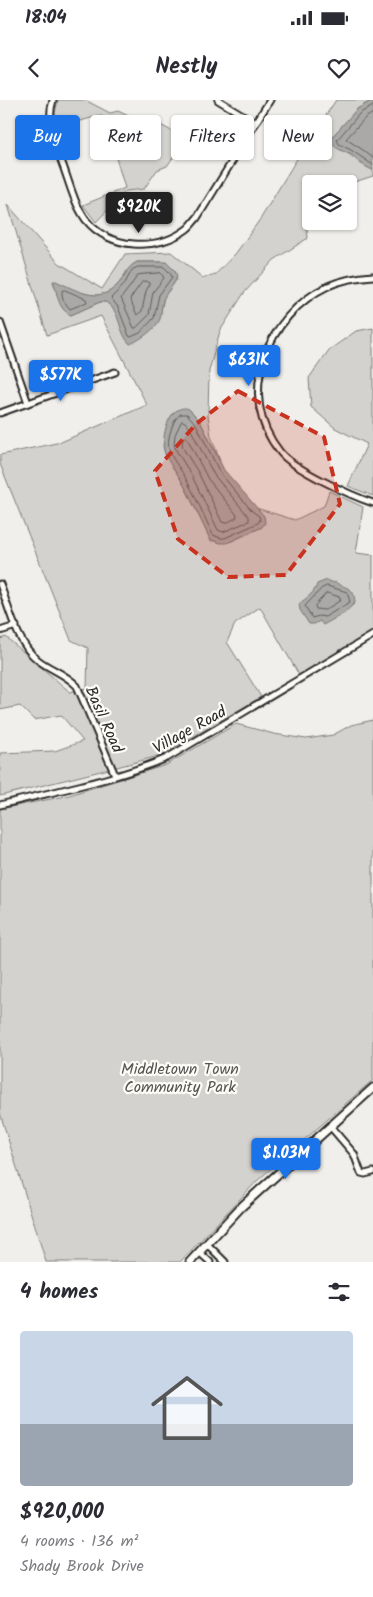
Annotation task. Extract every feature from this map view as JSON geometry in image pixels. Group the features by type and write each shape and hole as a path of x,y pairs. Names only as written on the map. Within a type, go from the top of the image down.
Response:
{"main road":[{"path":"190,1262 240,1208 373,1088"}],"street":[{"path":"53,100 50,118 52,134 78,205 86,220 98,232 114,240 131,244 150,244 180,234 188,228 197,218 270,100"},
{"path":"218,100 256,123"},
{"path":"373,276 351,279 329,286 308,298 290,315 276,333 266,353 259,378 258,401 262,420 270,438 281,453 294,464 359,498 373,503"},
{"path":"0,322 28,403"},
{"path":"0,413 116,372"},
{"name":"Basil Road","path":"0,584 22,642 35,657 48,667 70,678 78,686 115,775"},
{"path":"0,631 16,626"},
{"name":"Village Road","path":"0,805 153,764 179,751 373,635"},
{"path":"330,1126 354,1154 360,1173 373,1172"},
{"path":"207,1244 225,1262"},
{"path":"199,1252 210,1262"}],"highlighted area":[{"path":"238,391 324,437 340,504 286,575 228,577 178,539 155,471 196,424"}],"green space":[{"path":"58,100 85,100 110,113 118,111 126,115 90,115 90,118 80,121 80,115 55,115"},
{"path":"336,100 372,100 357,109 332,137 332,115 326,115"},
{"path":"161,125 171,131 171,160 167,166 157,170 144,189 126,191 96,222 83,205 125,188 117,160 161,160"},
{"path":"332,140 344,152 373,170 373,176 357,181 357,175 302,175 302,230 307,230 308,238 274,260 244,293 220,331 209,371 208,415 211,436 220,461 200,421 190,410 173,413 166,428 163,446 165,454 182,481 211,541 232,541 262,527 259,510 256,508 295,520 324,506 329,491 363,507 356,553 373,555 373,631 299,675 260,607 235,624 227,642 261,697 162,755 0,796 0,753 55,751 83,741 61,715 34,720 20,706 0,710 0,639 6,637 70,692 87,688 88,648 71,640 0,464 0,455 61,442 147,405 101,316 47,335 8,205 59,263 102,289 125,254 171,252 203,278 215,275 236,253 261,218 296,160 332,160","holes":["137,262 163,262 177,279 164,297 159,320 143,337 106,302 100,302 71,315 63,309 53,282 79,292 96,295 104,294 112,290"]},
{"path":"373,328 373,496 348,486 367,444 335,428 311,407 309,378 329,350 356,331"},
{"name":"Middletown Town Community Park","path":"373,720 373,1080 258,1180 180,1262 46,1262 0,1113 0,809 66,796 166,765 236,724 274,734 306,739 333,735 351,725"}],"water":[{"path":"373,100 373,170 332,144 332,137 357,109"},
{"path":"137,262 166,262 175,271 177,276 164,298 158,323 138,340 130,344 123,334 117,316 106,302 100,302 71,315 60,305 53,281 81,292 97,295 113,289 133,264"},
{"path":"181,408 187,408 200,421 224,470 264,516 265,523 262,527 227,543 220,543 210,539 185,487 165,453 164,435 168,422 175,412"},
{"path":"327,580 349,589 353,593 355,603 343,614 323,625 320,621 309,624 300,610 299,604 312,593 317,584"}]}
